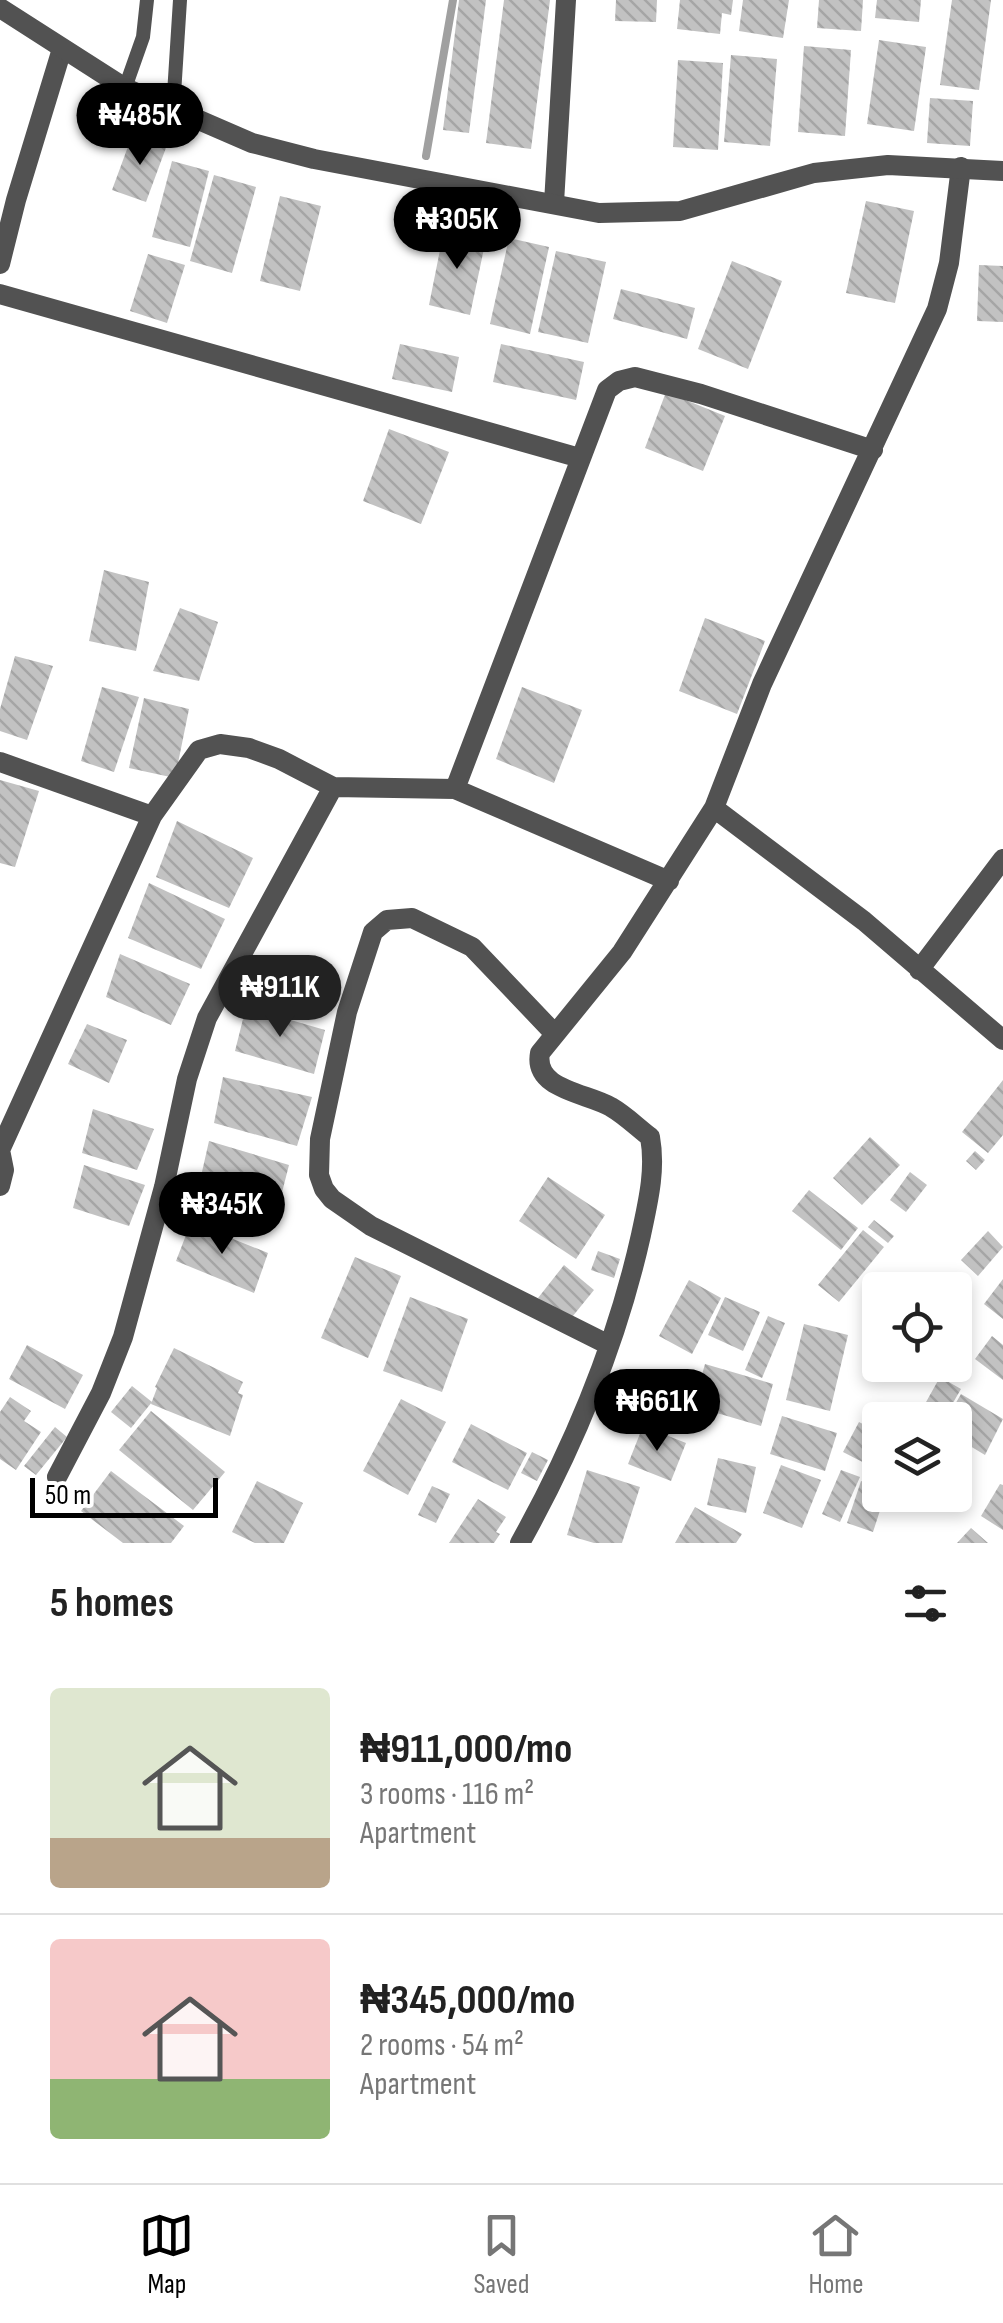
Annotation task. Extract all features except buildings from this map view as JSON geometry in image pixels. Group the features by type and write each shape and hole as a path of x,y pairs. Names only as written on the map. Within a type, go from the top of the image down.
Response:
{"street":[{"path":"554,203 566,0"},
{"path":"0,8 125,88 252,143 314,160 599,214 680,211 814,173 888,165 1003,172"},
{"path":"0,264 62,49"},
{"path":"520,1543 546,1496 609,1346 633,1270 654,1158 650,1137 610,1106 557,1085 542,1073 538,1064 540,1053 622,952 714,808 762,684 937,309 949,262 962,167"},
{"path":"0,294 580,458"},
{"path":"455,790 536,584 606,390 635,377 701,394 872,450"},
{"path":"0,1186 4,1170 0,1150 152,816 199,750 210,745 249,748 334,787 455,790 668,880"},
{"path":"0,762 152,816"},
{"path":"57,1477 101,1393 122,1337 206,1018 334,787"},
{"path":"714,808 864,921 1003,1040"},
{"path":"919,970 1003,859"},
{"path":"554,1033 472,947 412,918 387,920 373,932 347,1012 320,1139 319,1175 332,1199 371,1226 609,1346"}],"lane":[{"path":"125,88 143,37 148,0"},
{"path":"173,110 180,0"}],"waterway":[{"path":"426,156 453,0"}]}
